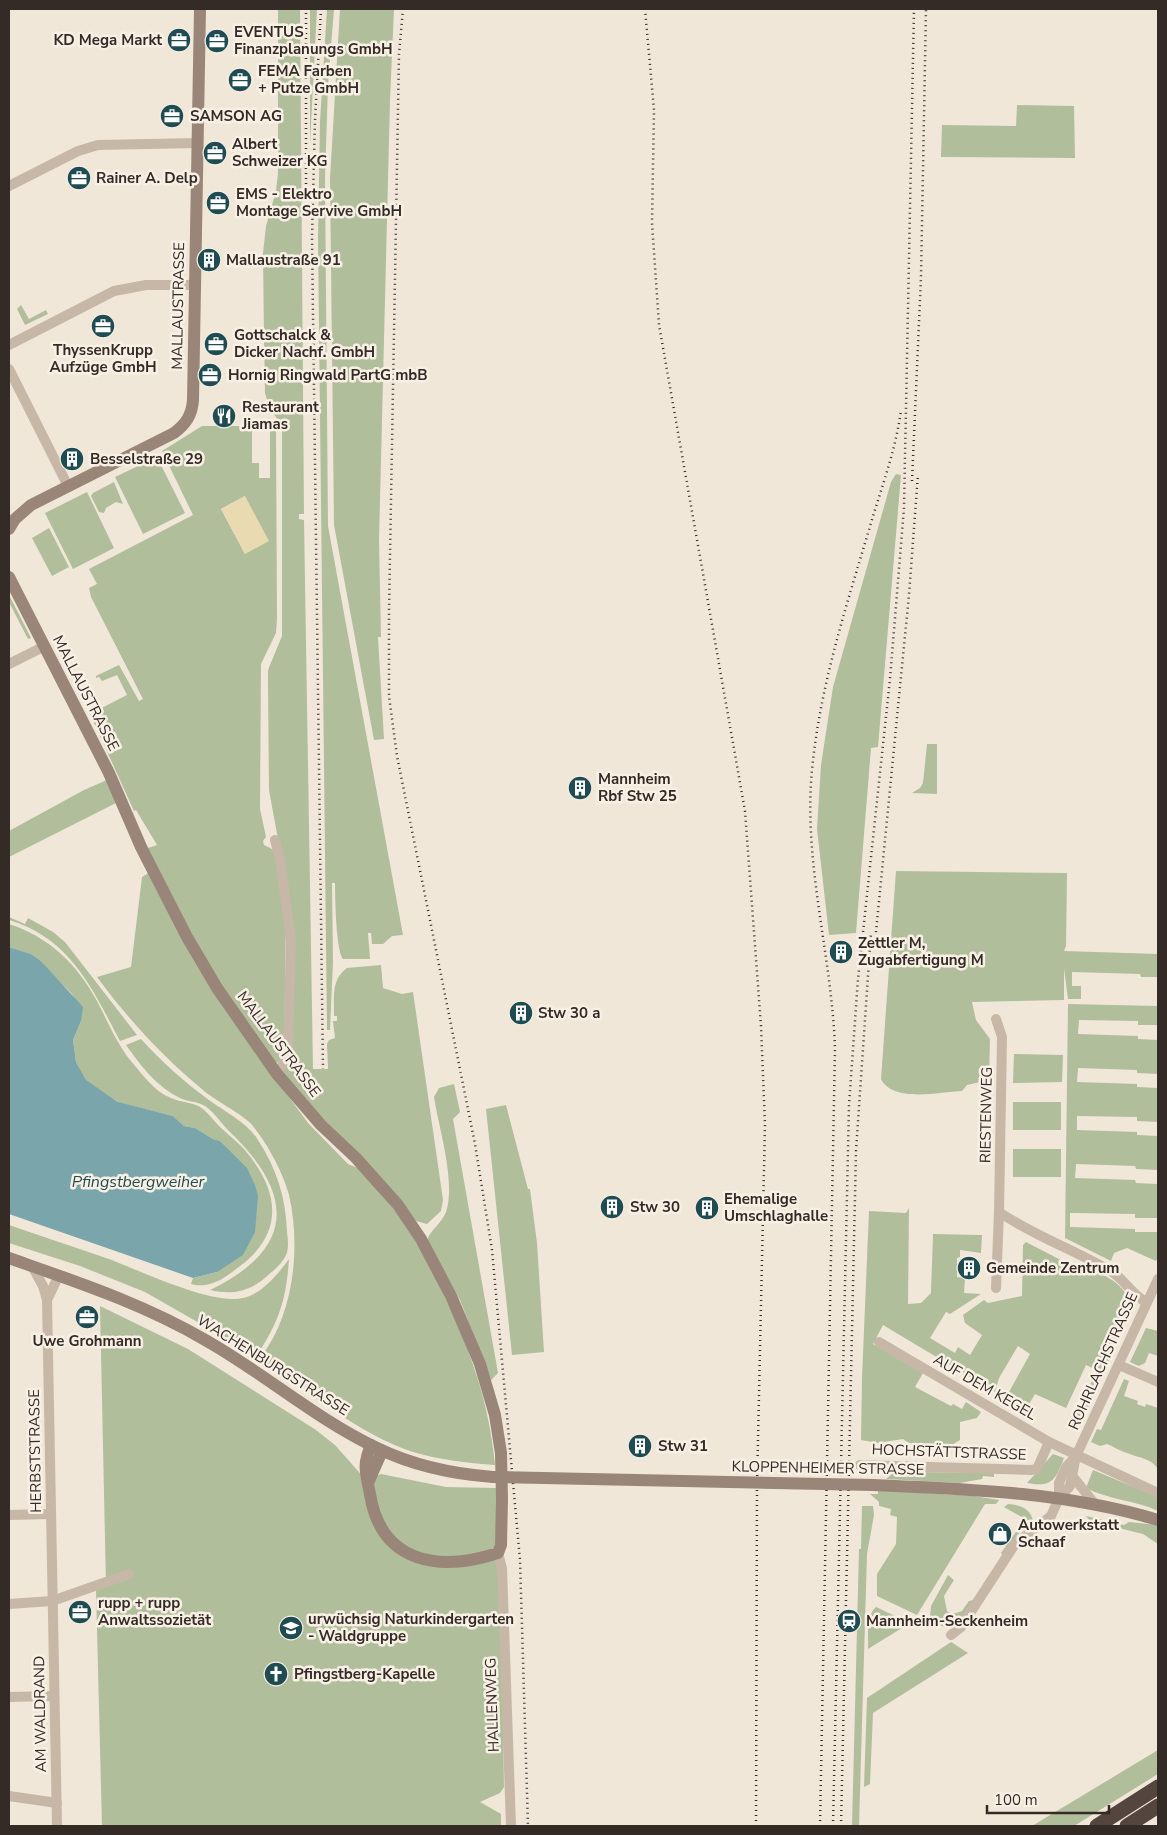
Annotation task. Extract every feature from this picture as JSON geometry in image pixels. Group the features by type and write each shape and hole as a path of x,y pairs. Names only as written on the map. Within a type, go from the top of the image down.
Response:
{"highway":[{"path":"1097,1826 1158,1787"},
{"path":"1127,1826 1158,1806"}],"street":[{"name":"MALLAUSTRASSE","path":"9,529 24,511 68,486 174,433 187,421 193,403 200,9"},
{"path":"9,186 78,151 98,145 197,143"},
{"path":"9,345 114,291 146,285 195,285"},
{"path":"9,369 68,486"},
{"name":"MALLAUSTRASSE","path":"9,577 43,647 109,773 141,846 187,937 222,995 277,1074 321,1125 356,1158 398,1205 421,1239 458,1312 485,1380 501,1453 501,1545 498,1553"},
{"path":"9,664 43,647"},
{"path":"275,840 280,859 291,941 288,1056 277,1074"},
{"name":"RIESTENWEG","path":"996,1019 1002,1037 996,1288"},
{"path":"999,1212 1016,1223 1110,1271 1138,1298 1146,1302"},
{"name":"WACHENBURGSTRASSE","path":"9,1258 126,1300 193,1333 326,1419 377,1448 425,1466 459,1474 493,1477"},
{"name":"HERBSTSTRASSE","path":"32,1266 43,1286 47,1300 52,1601"},
{"path":"43,1286 56,1274"},
{"name":"HERBSTSTRASSE","path":"47,1300 56,1274"},
{"name":"ROHRLACHSTRASSE","path":"1059,1498 1058,1483 1066,1468 1076,1456 1158,1279"},
{"name":"AUF DEM KEGEL","path":"879,1342 1076,1456"},
{"path":"1119,1365 1158,1382"},
{"name":"HOCHSTÄTTSTRASSE","path":"860,1465 1014,1471 1037,1469 1049,1442"},
{"path":"377,1448 365,1460 376,1517 384,1533 408,1554 433,1562 451,1563 498,1553"},
{"path":"1076,1456 1158,1493"},
{"name":"ROHRLACHSTRASSE","path":"1074,1478 1076,1456"},
{"path":"1028,1479 1037,1469"},
{"name":"KLOPPENHEIMER STRASSE","path":"493,1477 873,1485 1009,1492 1094,1503 1158,1520"},
{"path":"951,1635 961,1627 1015,1544 1051,1516 1059,1498 1070,1486 1074,1478 1094,1503"},
{"path":"9,1515 50,1514"},
{"name":"HALLENWEG","path":"498,1553 502,1568 511,1826"},
{"path":"9,1604 52,1601 129,1574"},
{"name":"AM WALDRAND","path":"52,1601 57,1826"},
{"path":"9,1697 54,1696"},
{"path":"9,1796 57,1804"}],"green space":[{"path":"278,9 300,9 304,514 299,514 299,519 304,520 313,1069 328,1069 327,1044 329,1040 335,1038 333,1021 337,1021 337,1016 334,1016 334,989 338,978 347,968 381,965 383,988 402,994 413,992 443,1200 441,1211 427,1224 416,1221 284,1076 283,1071 294,963 278,839 269,790 268,684 268,670 282,636 282,428 268,403 265,393 263,253 266,226 276,191 278,173"},
{"path":"310,9 317,9 310,143"},
{"path":"327,9 334,9 328,85 325,179 328,526 403,935 392,936 383,944 372,944 371,933 368,933 370,959 343,959 337,935 335,883 332,883 333,962 330,1030 327,1030 318,238 320,121"},
{"path":"340,9 394,9 379,540 381,637 378,637 384,739 374,740 334,525 330,179"},
{"path":"1017,105 1074,106 1075,158 941,157 942,125 1016,126"},
{"path":"21,305 29,319 46,310 48,314 25,325 17,309"},
{"path":"270,419 273,421 276,429 277,618 276,633 261,664 260,809 266,837 263,841 264,845 272,849 275,854 286,921 284,1055 279,1062 275,1063 215,979 148,848 157,845 136,810 134,811 90,714 127,695 117,675 102,681 99,677 96,678 96,676 119,665 139,701 143,699 91,597 89,588 97,584 89,569 193,515 162,451 202,426 252,426 252,463 259,463 259,478 270,478","holes":["245,496 245,554 221,509"]},
{"path":"157,457 185,513 143,534 115,477"},
{"path":"896,474 901,475 878,747 871,748 856,933 829,935 817,829 821,765 833,687 891,482"},
{"path":"114,482 123,504 116,502 106,508 104,513 99,512 91,496 93,493"},
{"path":"87,492 114,548 73,569 45,513"},
{"path":"49,528 69,567 52,576 32,538"},
{"path":"9,595 31,638 28,639 9,602"},
{"path":"927,744 937,744 937,794 912,793 920,788 923,783"},
{"path":"107,780 118,802 9,857 9,831 84,790"},
{"path":"896,871 1067,873 1066,946 1064,951 1158,954 1158,977 1141,977 1140,974 1072,972 1072,986 1081,986 1081,999 1068,999 1064,968 1064,1000 972,1002 976,1020 990,1039 989,1080 967,1085 962,1091 906,1094 895,1091 881,1079"},
{"path":"150,872 270,1071 308,1123 348,1164 360,1169 405,1223 421,1246 454,1316 470,1357 488,1420 495,1465 433,1457 393,1444 353,1423 260,1358 272,1341 281,1322 292,1280 294,1258 293,1215 289,1195 279,1167 252,1125 208,1094 174,1064 133,1022 97,977 131,967 142,877"},
{"path":"9,917 25,924 28,918 53,932 65,942 137,1035 120,1041 89,984 64,953 49,939 30,928 9,920"},
{"path":"9,924 37,936 61,954 89,988 124,1051 151,1084 171,1098 196,1105 203,1109 241,1146 258,1168 266,1182 270,1196 271,1224 266,1237 257,1250 244,1263 226,1276 206,1285 191,1284 193,1278 217,1272 231,1153 220,1141 195,1128 184,1126 173,1116 120,1103 86,1081 76,1062 73,1040 81,1021 72,994 41,961 31,954 9,947"},
{"path":"1068,1004 1158,1006 1158,1025 1138,1025 1138,1021 1079,1020 1078,1034 1138,1036 1138,1039 1158,1040 1158,1074 1137,1073 1137,1070 1078,1068 1077,1082 1137,1084 1137,1087 1158,1088 1158,1122 1137,1121 1137,1117 1077,1116 1077,1130 1137,1132 1137,1135 1158,1136 1158,1170 1136,1169 1135,1166 1076,1164 1075,1178 1135,1180 1136,1183 1158,1184 1158,1218 1135,1218 1135,1214 1070,1213 1070,1227 1135,1229 1135,1232 1158,1232 1158,1257 1156,1261 1127,1248 1114,1253 1111,1261 1065,1238"},
{"path":"141,1039 191,1086 248,1128 265,1151 275,1173 285,1208 288,1247 284,1258 274,1270 253,1286 232,1292 210,1290 238,1274 259,1256 271,1238 276,1218 274,1197 266,1176 250,1154 208,1108 172,1093 150,1075 126,1045"},
{"path":"1014,1054 1063,1055 1062,1082 1013,1083"},
{"path":"454,1084 460,1112 453,1119 498,1373 491,1380 460,1300 427,1240 444,1216 449,1200 446,1155 434,1097 439,1088"},
{"path":"1013,1102 1061,1102 1061,1130 1013,1130"},
{"path":"506,1105 528,1189 530,1189 537,1243 544,1352 512,1355 486,1109"},
{"path":"1013,1149 1061,1149 1061,1177 1013,1177"},
{"path":"909,1208 908,1304 921,1303 931,1293 933,1234 982,1235 981,1253 960,1250 960,1257 957,1258 957,1277 965,1278 964,1293 981,1294 950,1314 946,1312 930,1338 955,1353 958,1347 970,1355 982,1335 965,1323 963,1315 984,1300 988,1303 1022,1296 1023,1245 1026,1242 1084,1272 1087,1267 1104,1275 1124,1292 1128,1299 1129,1308 1127,1319 1082,1421 1078,1419 1077,1413 1097,1370 1086,1365 1066,1408 1035,1394 1029,1404 1009,1392 1030,1354 1018,1346 999,1378 995,1392 883,1325 873,1344 923,1373 915,1387 951,1406 953,1404 962,1409 966,1402 981,1412 977,1418 960,1422 960,1440 950,1446 909,1443 903,1439 878,1443 861,1440 869,1211 906,1213"},
{"path":"9,1225 106,1258 194,1292 229,1299 250,1296 263,1288 275,1277 289,1259 286,1287 280,1310 271,1332 257,1356 145,1292 80,1266 9,1243"},
{"path":"100,1306 188,1349 316,1430 335,1445 366,1480 381,1474 446,1487 496,1488 499,1503 504,1787 500,1793 480,1802 501,1814 501,1826 102,1826 96,1589 106,1586"},
{"path":"1146,1328 1158,1331 1158,1356 1149,1353 1145,1363 1139,1366 1130,1362"},
{"path":"1124,1379 1129,1381 1124,1396 1138,1401 1137,1404 1145,1407 1146,1404 1158,1408 1158,1469 1146,1459 1107,1444 1100,1446 1091,1442 1097,1429 1101,1430"},
{"path":"1053,1454 1064,1458 1052,1480 1042,1484 1027,1483"},
{"path":"1093,1470 1158,1497 1158,1511 1086,1488"},
{"path":"914,1472 994,1473 994,1477 983,1476 982,1479 960,1483 886,1479 893,1473 897,1477 907,1477"},
{"path":"878,1490 974,1496 999,1500 996,1504 985,1504 917,1615 877,1596 877,1574 896,1544 897,1517 890,1515 891,1509 879,1506 879,1502 870,1494 878,1494"},
{"path":"1008,1504 1020,1506 1027,1510 1033,1521 1017,1535 1003,1556 1001,1553 1025,1519 1004,1507"},
{"path":"862,1506 873,1506 874,1515 867,1554 859,1826 852,1826 859,1549 861,1549"},
{"path":"1086,1516 1124,1525 1129,1522 1158,1525 1158,1544 1143,1534 1090,1521"},
{"path":"948,1575 954,1580 944,1596 947,1611 953,1614 962,1611 969,1601 974,1600 957,1626 945,1627 936,1623 930,1617 931,1606"},
{"path":"876,1607 910,1623 868,1649 868,1626 870,1616"},
{"path":"951,1642 968,1653 873,1713 870,1784 864,1787 867,1698"},
{"path":"1158,1750 1158,1774 1074,1826 1032,1826"}],"sand":[{"path":"245,496 269,541 245,554 221,509"}],"water":[{"name":"Pfingstbergweiher","path":"9,947 31,954 41,961 83,1007 81,1021 73,1040 76,1062 86,1080 118,1102 173,1116 184,1126 195,1128 220,1141 247,1168 258,1196 255,1232 243,1255 217,1272 193,1278 9,1214"}],"railway":[{"path":"306,9 306,184"},
{"path":"321,9 315,120 312,238 323,1069"},
{"path":"403,9 399,54 389,696 397,756 475,1144 492,1250 520,1560 528,1826"},
{"path":"645,9 654,110 652,223 659,325 745,811 761,1026 765,1125 757,1485 756,1826"},
{"path":"833,1826 849,1105 858,979 890,679 904,508 914,9"},
{"path":"912,481 921,277 926,9"},
{"path":"820,1826 835,1049 829,979 811,840 812,770 821,707 828,676 844,614 892,453 901,410"},
{"path":"875,942 909,595 918,474"},
{"path":"841,1826 856,1151 871,932"}],"place":[{"name":"KD Mega Markt","path":"179,40"},
{"name":"EVENTUS Finanzplanungs GmbH","path":"217,41"},
{"name":"FEMA Farben + Putze GmbH","path":"240,80"},
{"name":"SAMSON AG","path":"172,116"},
{"name":"Albert Schweizer KG","path":"215,153"},
{"name":"Rainer A. Delp","path":"79,178"},
{"name":"EMS - Elektro Montage Servive GmbH","path":"218,203"},
{"name":"Mallaustraße 91","path":"209,260"},
{"name":"ThyssenKrupp Aufzüge GmbH","path":"103,326"},
{"name":"Gottschalck & Dicker Nachf. GmbH","path":"216,344"},
{"name":"Hornig Ringwald PartG mbB","path":"210,375"},
{"name":"Restaurant Jiamas","path":"224,416"},
{"name":"Besselstraße 29","path":"72,459"},
{"name":"Mannheim Rbf Stw 25","path":"580,788"},
{"name":"Zettler M, Zugabfertigung M","path":"841,952"},
{"name":"Stw 30 a","path":"521,1013"},
{"name":"Stw 30","path":"612,1207"},
{"name":"Ehemalige Umschlaghalle","path":"707,1208"},
{"name":"Gemeinde Zentrum","path":"969,1268"},
{"name":"Uwe Grohmann","path":"87,1317"},
{"name":"Stw 31","path":"640,1446"},
{"name":"Autowerkstatt Schaaf","path":"1000,1534"},
{"name":"rupp + rupp Anwaltssozietät","path":"80,1612"},
{"name":"Mannheim-Seckenheim","path":"849,1621"},
{"name":"urwüchsig Naturkindergarten - Waldgruppe","path":"291,1628"},
{"name":"Pfingstberg-Kapelle","path":"276,1674"}]}
